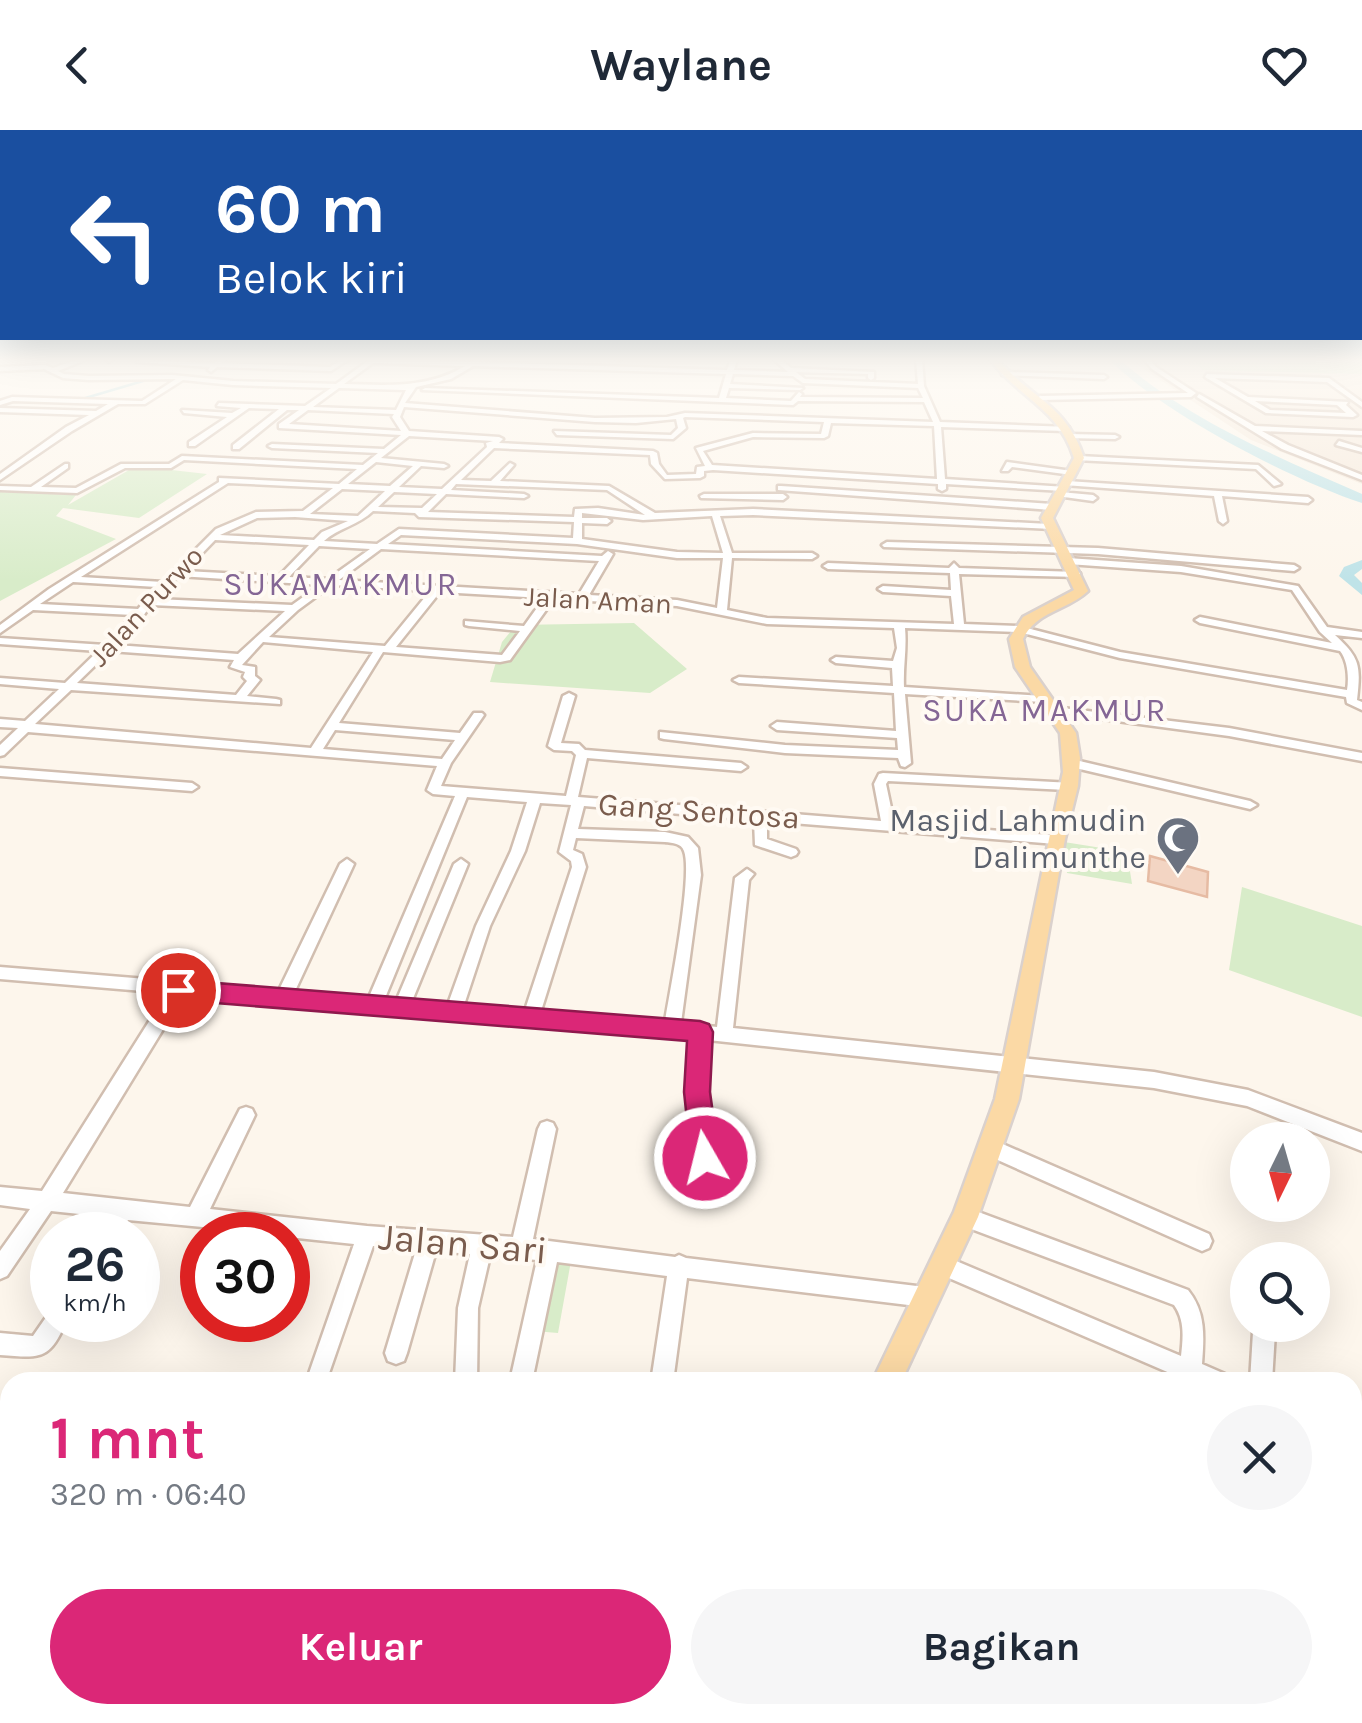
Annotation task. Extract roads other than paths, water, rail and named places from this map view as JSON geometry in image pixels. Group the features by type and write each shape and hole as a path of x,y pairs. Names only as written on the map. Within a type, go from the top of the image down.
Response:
{"main road":[{"path":"891,1372 966,1217 990,1146 1015,1065 1056,839 1064,815 1069,735 1021,664 1019,629 1036,614 1081,588 1048,527 1066,484 1067,432"}],"street":[{"path":"0,478 68,432"},
{"path":"192,444 209,432"},
{"path":"236,446 252,432"},
{"path":"0,630 293,432"},
{"path":"294,447 316,432"},
{"path":"334,432 494,446 668,454"},
{"path":"401,432 403,438"},
{"path":"563,432 673,437 678,432"},
{"path":"704,496 713,482 700,448 746,435 825,436 826,432"},
{"path":"937,432 946,522"},
{"path":"1071,432 1115,436"},
{"path":"1260,432 1294,451 1362,478"},
{"path":"584,450 597,434"},
{"path":"786,446 789,435"},
{"path":"299,516 403,438"},
{"path":"1339,443 1362,450"},
{"path":"272,446 389,451"},
{"path":"239,699 254,680 249,677 251,669 235,667 260,639 328,582 383,546 494,446"},
{"path":"653,454 664,476 700,476 701,469 709,468 780,470 1308,500"},
{"path":"780,470 784,456"},
{"path":"0,488 76,492 124,466 170,466 182,458 364,468"},
{"path":"374,460 444,466"},
{"path":"374,509 418,464"},
{"path":"1006,469 1010,464 1092,498"},
{"path":"494,483 510,465"},
{"path":"32,490 65,466"},
{"path":"704,496 782,492 944,502 1066,484 1257,467 1277,484"},
{"path":"225,480 524,496"},
{"path":"455,482 609,488 653,516"},
{"path":"704,496 728,555 722,611"},
{"path":"1218,496 1223,521"},
{"path":"282,579 316,543 374,509 607,521"},
{"path":"577,542 578,512 582,510 616,510 641,520 713,512 1048,527"},
{"name":"Jalan Purwo","path":"2,748 109,648 210,537 256,515 357,520"},
{"path":"398,532 577,542 676,555 812,556"},
{"path":"210,537 605,560"},
{"path":"887,545 952,547 1068,562 1181,569 1284,584 1303,594 1324,630 1357,665 1350,694 1352,703 1362,707"},
{"path":"952,547 960,627"},
{"path":"582,598 612,548"},
{"path":"828,566 956,572 1068,562 1294,568"},
{"name":"Jalan Aman","path":"176,573 677,604 767,621 1019,629 1120,655 1350,694"},
{"path":"72,579 164,585"},
{"path":"882,589 957,594"},
{"path":"315,752 347,695 436,590"},
{"path":"260,639 500,660 506,658 550,598"},
{"path":"30,607 294,608"},
{"path":"1200,620 1344,649"},
{"path":"469,622 526,629"},
{"path":"899,625 902,651 897,660 905,777"},
{"path":"1324,630 1362,635"},
{"path":"0,641 242,657"},
{"path":"854,648 862,654 897,660"},
{"path":"836,660 897,660"},
{"path":"739,680 1049,705 1362,757"},
{"path":"0,681 276,702"},
{"path":"570,696 554,745 574,747 582,754 741,767"},
{"path":"374,1004 462,794 431,789 478,715"},
{"path":"0,723 445,762"},
{"path":"332,726 463,736"},
{"path":"777,726 904,735"},
{"path":"664,734 778,748 904,754"},
{"path":"531,1016 578,868 578,860 566,852 582,754"},
{"path":"1070,762 1150,778 1250,805"},
{"path":"0,772 192,788"},
{"path":"888,824 881,778 1067,786"},
{"name":"Gang Sentosa","path":"462,794 1056,839"},
{"path":"454,1010 483,926 518,851 534,798"},
{"path":"760,814 760,842 791,852"},
{"path":"570,834 666,837 683,840 691,848 692,890 672,1028"},
{"path":"283,998 347,864"},
{"path":"402,1006 462,864"},
{"path":"724,1034 742,878 747,874"},
{"path":"3,977 672,1028 1212,1088 1274,1106 1362,1142"},
{"path":"0,1270 47,1202 178,990"},
{"path":"700,1032 697,1092 705,1158"},
{"path":"199,1212 246,1115"},
{"path":"521,1248 547,1129"},
{"path":"990,1146 1202,1241"},
{"name":"Jalan Sari","path":"0,1196 180,1216"},
{"path":"966,1217 1083,1263 1176,1293 1192,1311 1190,1372"},
{"name":"Jalan Sari","path":"310,1230 679,1265 926,1297"},
{"path":"319,1372 368,1236"},
{"path":"396,1353 429,1240"},
{"path":"466,1372 468,1308 482,1246"},
{"path":"523,1372 549,1252"},
{"path":"663,1372 679,1265"},
{"path":"942,1265 1181,1372"},
{"path":"0,1344 38,1347 41,1342"},
{"path":"1261,1372 1263,1342"}],"waterway":[{"path":"1222,432 1248,448 1362,499"},
{"path":"1362,564 1346,576 1362,591"}],"place":[{"name":"Masjid Lahmudin Dalimunthe","path":"1178,876"}],"district":[{"name":"SUKAMAKMUR","path":"341,584"},
{"name":"SUKA MAKMUR","path":"1045,710"}]}
